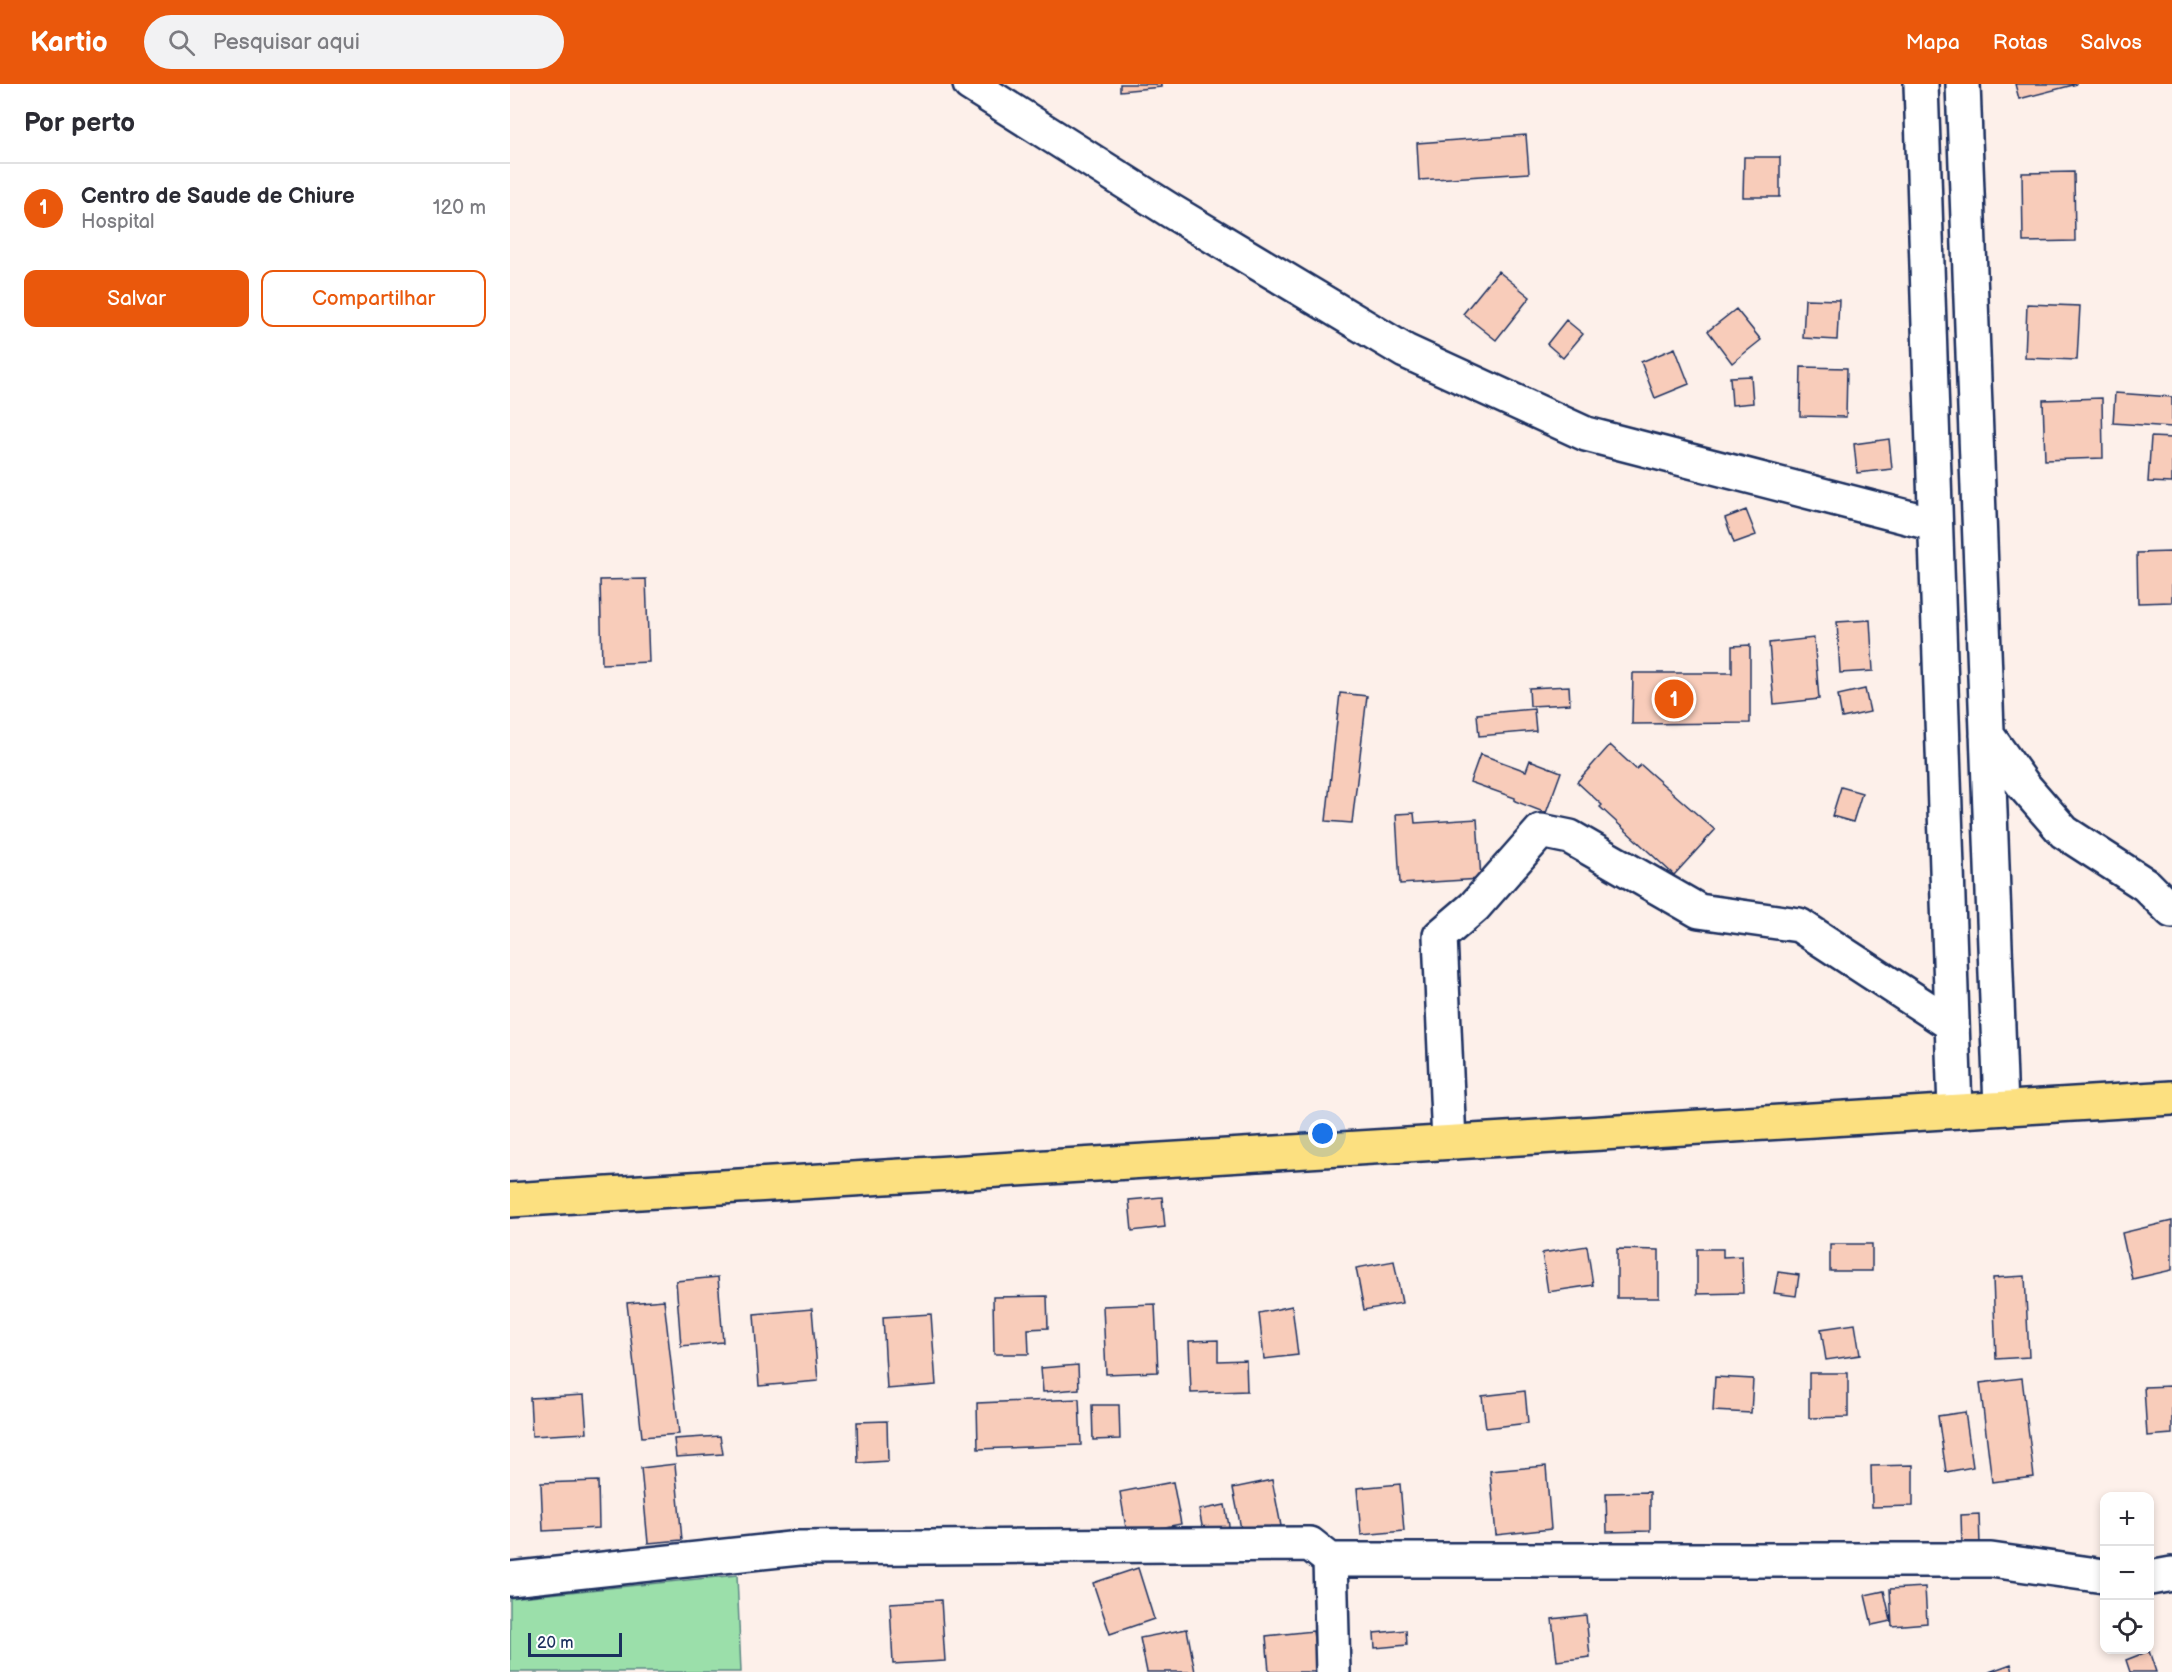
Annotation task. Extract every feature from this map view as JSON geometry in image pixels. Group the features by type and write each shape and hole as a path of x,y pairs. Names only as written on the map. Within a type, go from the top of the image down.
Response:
{"highway":[{"path":"510,1200 2172,1098"}],"street":[{"path":"970,84 1171,211 1405,351 1586,434 1934,524"},
{"path":"1921,84 1955,1111"},
{"path":"1963,84 2001,1108"},
{"path":"1987,735 2024,786 2064,832 2146,885 2172,911"},
{"path":"1449,1142 1440,936 1474,907 1541,831 1570,837 1699,911 1799,925 1952,1024"},
{"path":"510,1579 799,1548 1310,1544 1330,1560 1991,1560 2100,1575"},
{"path":"1330,1560 1333,1672"},
{"path":"2154,1577 2172,1574"}],"green space":[{"path":"737,1575 741,1672 510,1672 510,1598"}],"building":[{"path":"1120,84 1161,84 1161,87 1120,91"},
{"path":"2015,84 2077,84 2019,99"},
{"path":"1526,135 1529,173 1419,180 1417,143"},
{"path":"1744,157 1780,157 1780,197 1743,197"},
{"path":"2074,172 2075,241 2023,242 2022,173"},
{"path":"1498,271 1530,297 1496,340 1463,314"},
{"path":"1805,299 1839,300 1837,340 1803,338"},
{"path":"2027,304 2080,306 2077,360 2025,358"},
{"path":"1736,309 1761,340 1732,363 1708,331"},
{"path":"1566,320 1583,334 1563,358 1547,344"},
{"path":"1675,348 1689,384 1655,398 1641,362"},
{"path":"1801,367 1847,368 1846,417 1800,416"},
{"path":"1751,376 1753,403 1732,405 1730,377"},
{"path":"2115,393 2172,397 2172,427 2113,423"},
{"path":"2102,398 2103,458 2045,460 2043,400"},
{"path":"2151,437 2172,438 2172,483 2148,482"},
{"path":"1889,439 1892,469 1857,473 1854,444"},
{"path":"1746,510 1756,535 1734,543 1725,518"},
{"path":"2172,552 2172,602 2138,603 2137,553"},
{"path":"646,579 649,662 602,664 600,580"},
{"path":"1870,620 1873,671 1840,673 1837,622"},
{"path":"1814,638 1819,699 1774,704 1769,643"},
{"path":"1750,645 1750,723 1632,724 1633,673 1732,673 1732,646"},
{"path":"1569,686 1570,704 1530,706 1529,688"},
{"path":"1865,689 1870,712 1842,718 1838,695"},
{"path":"1340,693 1367,696 1352,823 1326,821"},
{"path":"1534,709 1536,731 1479,736 1477,714"},
{"path":"1610,745 1636,769 1641,765 1715,830 1674,875 1600,807 1602,805 1577,782"},
{"path":"1480,754 1526,771 1530,760 1561,772 1546,813 1515,801 1515,798 1470,782"},
{"path":"1841,787 1862,793 1853,822 1832,816"},
{"path":"1414,813 1415,823 1477,819 1481,879 1400,884 1396,814"},
{"path":"1162,1197 1165,1227 1132,1231 1129,1200"},
{"path":"2172,1221 2172,1270 2132,1279 2122,1233"},
{"path":"1830,1244 1872,1244 1872,1271 1830,1271"},
{"path":"1587,1246 1593,1285 1548,1292 1542,1253"},
{"path":"1617,1249 1659,1250 1659,1298 1617,1298"},
{"path":"1697,1249 1723,1249 1723,1257 1742,1256 1743,1293 1697,1294"},
{"path":"1394,1261 1402,1303 1364,1310 1356,1268"},
{"path":"1778,1272 1799,1275 1796,1296 1774,1293"},
{"path":"2025,1276 2029,1357 1996,1359 1993,1278"},
{"path":"718,1277 723,1342 681,1346 676,1281"},
{"path":"1047,1296 1048,1328 1028,1329 1029,1354 994,1354 993,1297"},
{"path":"664,1300 679,1434 642,1437 627,1303"},
{"path":"1155,1304 1158,1372 1106,1374 1103,1306"},
{"path":"1292,1306 1298,1355 1264,1359 1259,1313"},
{"path":"812,1309 818,1381 759,1386 754,1314"},
{"path":"931,1314 936,1385 887,1389 883,1317"},
{"path":"1855,1324 1860,1355 1826,1360 1821,1329"},
{"path":"1218,1340 1218,1361 1246,1360 1247,1391 1191,1393 1189,1341"},
{"path":"1078,1365 1079,1389 1043,1392 1041,1368"},
{"path":"1809,1373 1848,1373 1848,1417 1809,1418"},
{"path":"1715,1377 1753,1379 1751,1413 1713,1411"},
{"path":"2022,1378 2034,1477 1992,1482 1980,1383"},
{"path":"2172,1386 2172,1434 2147,1436 2144,1387"},
{"path":"1525,1391 1528,1423 1486,1428 1482,1396"},
{"path":"584,1395 587,1433 532,1436 530,1398"},
{"path":"1079,1399 1081,1445 978,1449 977,1403"},
{"path":"1092,1405 1119,1405 1120,1439 1093,1440"},
{"path":"1965,1412 1973,1467 1946,1472 1938,1416"},
{"path":"887,1421 888,1461 858,1463 857,1422"},
{"path":"720,1436 723,1454 676,1457 674,1439"},
{"path":"675,1464 682,1540 648,1543 641,1468"},
{"path":"1913,1465 1913,1506 1872,1507 1871,1466"},
{"path":"1546,1466 1551,1529 1496,1535 1490,1471"},
{"path":"1272,1480 1282,1531 1243,1539 1233,1488"},
{"path":"598,1481 599,1528 543,1531 541,1483"},
{"path":"1173,1482 1181,1524 1127,1534 1120,1492"},
{"path":"1400,1484 1404,1531 1361,1535 1357,1488"},
{"path":"1650,1492 1650,1531 1607,1532 1606,1493"},
{"path":"1225,1505 1231,1536 1205,1541 1199,1510"},
{"path":"1979,1514 1980,1545 1962,1546 1961,1515"},
{"path":"1138,1568 1154,1619 1110,1634 1093,1583"},
{"path":"1925,1587 1927,1623 1892,1626 1890,1589"},
{"path":"1884,1591 1891,1621 1872,1625 1865,1595"},
{"path":"941,1600 945,1661 893,1664 890,1603"},
{"path":"1586,1615 1590,1657 1557,1661 1552,1619"},
{"path":"1187,1629 1195,1672 1147,1672 1140,1638"},
{"path":"1406,1630 1407,1645 1375,1648 1374,1633"},
{"path":"1313,1631 1318,1672 1269,1672 1266,1636"},
{"path":"2141,1654 2150,1654 2156,1672 2130,1672 2126,1660"},
{"path":"2011,1664 2013,1672 1989,1672"}],"place":[{"name":"Centro de Saude de Chiure","path":"1674,699"}]}
